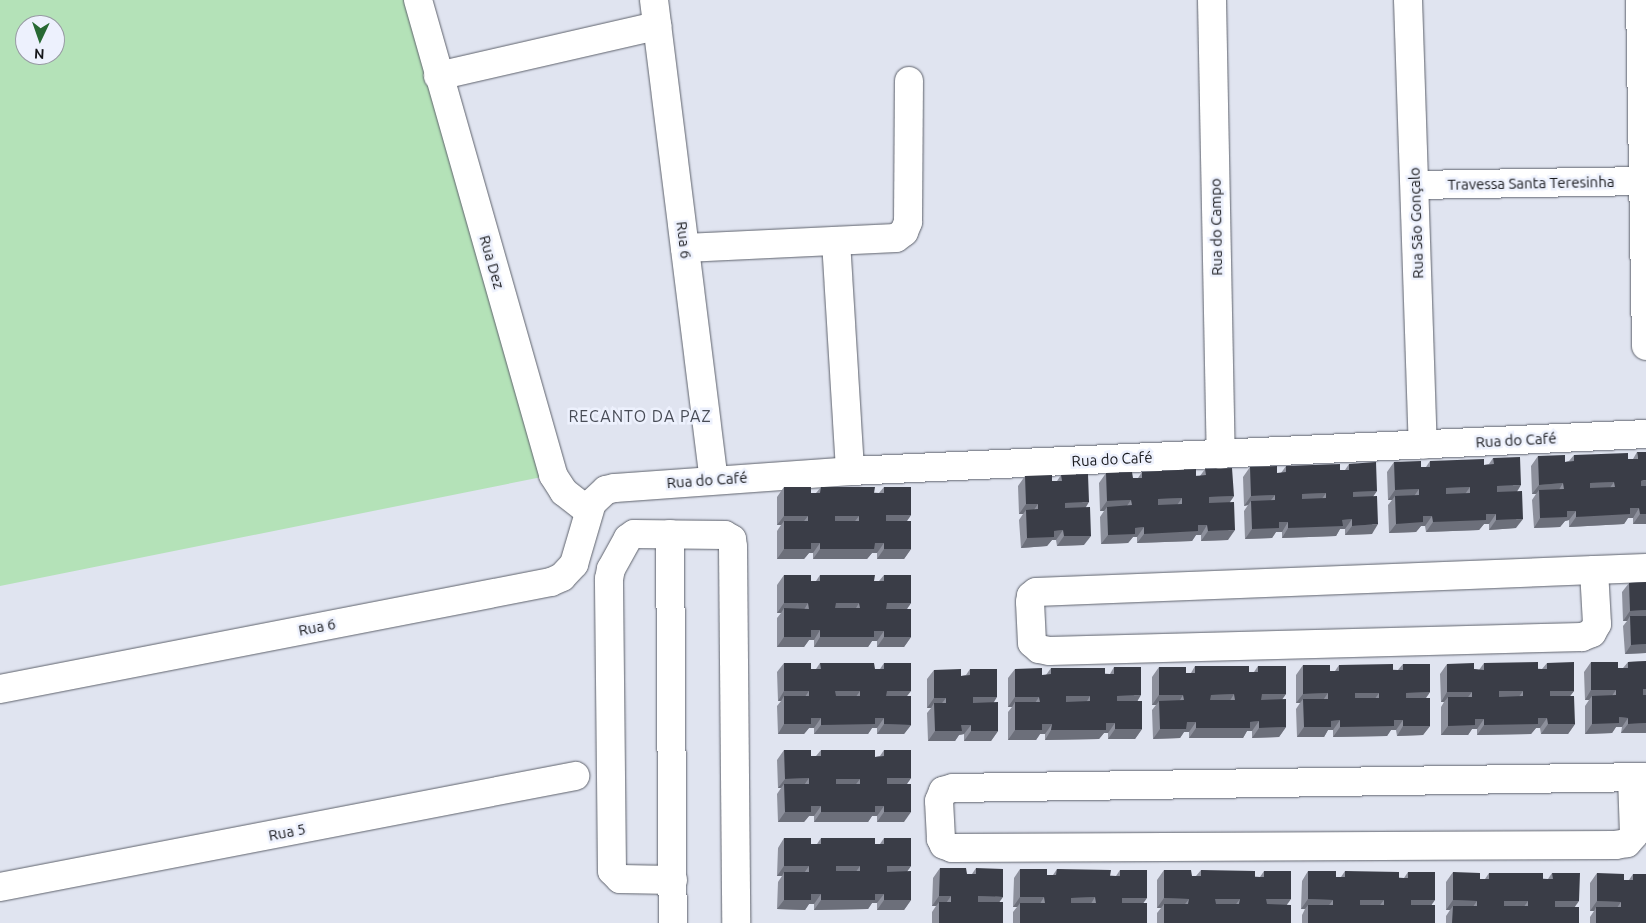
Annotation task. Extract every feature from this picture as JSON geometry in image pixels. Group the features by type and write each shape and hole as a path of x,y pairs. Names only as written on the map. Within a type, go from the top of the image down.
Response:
{"street":[{"name":"Rua Dez","path":"418,0 438,76 554,475 558,486 588,511"},
{"name":"Rua do Campo","path":"1212,0 1221,454"},
{"name":"Rua São Gonçalo","path":"1408,0 1416,185 1423,445"},
{"path":"1640,0 1645,181 1646,346"},
{"path":"438,76 655,13"},
{"name":"Rua 6","path":"655,13 714,479"},
{"path":"685,248 896,238 904,232 908,222 909,81"},
{"name":"Travessa Santa Teresinha","path":"1416,185 1645,181"},
{"path":"836,241 850,471"},
{"name":"Rua do Café","path":"588,511 598,496 615,488 714,479 1646,434"},
{"name":"Rua 6","path":"0,689 551,582 562,577 574,564 588,511"},
{"path":"673,880 620,879 612,871 609,579 628,538 642,533 725,535 732,539 733,547 736,923"},
{"path":"670,534 674,923"},
{"path":"1594,570 1597,624 1592,633 1582,637 1049,651 1039,649 1032,643 1030,602 1031,596 1036,592 1594,570 1646,568"},
{"name":"Rua 5","path":"0,887 575,776"},
{"path":"1639,777 1634,835 1627,843 1616,845 952,848 944,845 941,839 939,801 943,791 953,788 1639,777"}],"green space":[{"path":"0,0 410,0 542,477 0,586"}],"building":[{"path":"1637,452 1646,452 1646,480 1641,481 1641,486 1646,486 1646,514 1640,514 1639,508 1630,508 1630,514 1576,517 1576,511 1567,511 1567,517 1540,518 1539,490 1564,489 1563,483 1539,485 1538,456 1565,455 1565,462 1574,461 1574,455 1628,453 1628,459 1638,459","holes":["1614,482 1615,487 1590,488 1590,483"]},
{"path":"1520,457 1521,485 1497,486 1497,492 1522,491 1523,519 1496,520 1496,514 1486,514 1486,520 1433,522 1432,516 1423,516 1423,522 1396,524 1395,496 1419,495 1419,489 1395,490 1394,462 1421,461 1421,467 1430,467 1430,461 1484,459 1484,465 1494,464 1493,458","holes":["1470,487 1470,493 1446,494 1446,488"]},
{"path":"1376,462 1377,491 1353,492 1353,497 1377,496 1378,524 1352,526 1352,519 1342,520 1343,526 1288,528 1288,522 1279,522 1279,528 1252,529 1251,501 1275,500 1275,495 1251,496 1250,467 1277,466 1277,473 1286,472 1286,466 1340,464 1340,470 1349,470 1349,464","holes":["1326,493 1326,498 1302,499 1302,494"]},
{"path":"1232,468 1234,496 1209,497 1209,503 1234,502 1235,530 1208,531 1207,525 1198,525 1198,531 1144,534 1144,527 1135,528 1135,534 1108,535 1107,507 1132,505 1131,500 1107,501 1106,473 1132,472 1133,478 1142,478 1142,472 1196,469 1196,476 1206,475 1205,469","holes":["1182,498 1182,504 1158,505 1158,499"]},
{"path":"1088,474 1089,502 1065,503 1065,508 1090,507 1091,536 1064,536 1063,530 1054,531 1054,537 1027,538 1026,510 1038,509 1038,504 1026,504 1025,476 1052,475 1052,481 1062,481 1061,475"},
{"path":"784,487 811,487 811,493 820,493 821,487 875,487 874,493 884,493 884,487 911,487 911,515 886,515 886,521 911,521 911,549 884,549 884,543 875,543 874,549 820,549 820,543 811,543 811,549 784,549 784,521 808,521 808,516 784,516","holes":["835,516 859,516 859,521 835,521"]},
{"path":"784,575 811,575 811,581 820,581 820,575 875,575 874,581 884,581 884,575 911,575 911,603 887,603 886,609 911,609 911,637 884,637 884,631 874,631 874,637 820,637 820,630 811,630 811,637 784,637 784,608 809,609 808,603 784,603","holes":["836,603 859,603 860,608 835,608"]},
{"path":"1646,582 1646,610 1630,611 1629,583"},
{"path":"1630,616 1646,616 1646,644 1631,645"},
{"path":"1646,661 1646,689 1643,689 1643,695 1646,695 1646,723 1628,724 1628,718 1619,717 1619,723 1592,724 1592,696 1616,695 1616,690 1591,690 1591,662 1618,662 1618,668 1628,668 1628,662"},
{"path":"1538,662 1538,669 1547,669 1547,663 1574,662 1574,691 1550,691 1550,696 1574,696 1575,724 1548,724 1547,718 1538,718 1538,724 1484,725 1484,719 1475,719 1475,725 1448,726 1448,697 1472,697 1472,692 1447,692 1447,664 1474,663 1474,669 1484,670 1484,663","holes":["1499,691 1523,691 1523,696 1499,697"]},
{"path":"784,663 811,663 811,669 821,669 820,663 874,663 875,669 884,669 884,663 911,663 911,691 887,691 886,696 911,696 911,725 884,724 884,718 875,718 875,724 821,725 821,718 811,718 811,724 784,724 784,696 809,696 809,691 784,691","holes":["835,691 860,691 860,696 836,696"]},
{"path":"1393,664 1393,670 1403,670 1403,664 1430,664 1430,692 1406,693 1406,698 1430,698 1430,726 1403,726 1403,720 1394,720 1394,726 1340,727 1340,720 1331,721 1331,727 1304,727 1303,699 1328,699 1328,693 1303,694 1303,665 1330,665 1330,671 1339,671 1339,665","holes":["1355,693 1379,693 1379,698 1355,698"]},
{"path":"1195,666 1249,666 1249,672 1258,672 1258,666 1286,666 1286,694 1262,694 1261,700 1286,699 1286,727 1259,728 1259,721 1250,722 1250,728 1196,728 1196,722 1187,722 1186,729 1160,729 1159,701 1184,700 1183,695 1159,695 1159,667 1186,667 1186,673 1195,673","holes":["1234,694 1235,700 1210,700 1211,695"]},
{"path":"1114,667 1141,667 1141,695 1117,696 1117,701 1142,701 1142,729 1115,729 1115,723 1106,723 1106,730 1051,730 1052,724 1042,724 1042,730 1015,730 1015,702 1040,702 1039,697 1015,697 1015,669 1042,668 1042,675 1051,674 1051,668 1105,668 1105,674 1114,674","holes":["1066,696 1090,696 1090,701 1066,702"]},
{"path":"961,669 961,676 970,675 970,669 997,669 997,697 973,697 973,703 998,702 998,731 971,731 971,725 961,725 962,731 935,731 934,703 946,703 946,698 934,698 934,670"},
{"path":"784,750 811,750 811,756 821,756 821,750 875,750 875,757 884,756 884,750 911,750 911,778 887,778 887,784 911,784 911,812 884,812 884,806 875,806 875,812 821,812 821,806 811,806 811,812 785,812 784,784 809,784 809,778 785,779","holes":["836,779 860,779 860,784 836,784"]},
{"path":"784,838 811,838 811,844 821,844 821,838 875,838 875,844 884,844 884,838 911,838 911,866 887,866 887,872 911,871 911,900 884,900 884,894 875,894 875,900 821,900 821,894 811,894 811,900 784,900 784,872 809,872 809,866 784,866","holes":["836,866 860,866 860,871 836,871"]},
{"path":"940,868 966,868 967,874 976,874 976,868 1003,869 1003,897 978,896 978,902 1003,902 1003,923 939,923 939,902 951,902 951,896 939,896"},
{"path":"1020,869 1047,869 1047,875 1056,875 1057,869 1111,870 1110,876 1120,876 1120,870 1147,870 1147,898 1122,898 1122,903 1147,903 1147,923 1020,923 1020,903 1045,903 1044,897 1020,897","holes":["1095,897 1096,903 1071,903 1071,898"]},
{"path":"1164,870 1191,870 1192,876 1201,876 1201,870 1255,871 1255,877 1264,877 1264,871 1291,871 1291,899 1266,899 1267,904 1291,905 1291,923 1164,923 1164,904 1188,904 1189,899 1164,898","holes":["1215,899 1240,899 1239,904 1216,904"]},
{"path":"1308,871 1336,871 1336,877 1345,877 1345,871 1399,872 1399,878 1408,878 1408,872 1435,872 1435,900 1411,900 1411,905 1435,905 1435,923 1308,923 1308,905 1333,905 1333,900 1308,899","holes":["1360,900 1384,900 1384,905 1360,905"]},
{"path":"1453,872 1480,873 1480,879 1489,879 1489,873 1543,873 1543,879 1553,879 1552,873 1580,873 1579,901 1555,901 1555,907 1579,907 1579,923 1452,923 1453,906 1477,906 1477,901 1453,900","holes":["1504,901 1528,901 1528,906 1504,906"]},
{"path":"1597,873 1624,874 1624,880 1633,880 1633,874 1646,874 1646,923 1596,923 1596,907 1621,907 1621,902 1597,901"}],"district":[{"name":"RECANTO DA PAZ","path":"640,416"}]}
